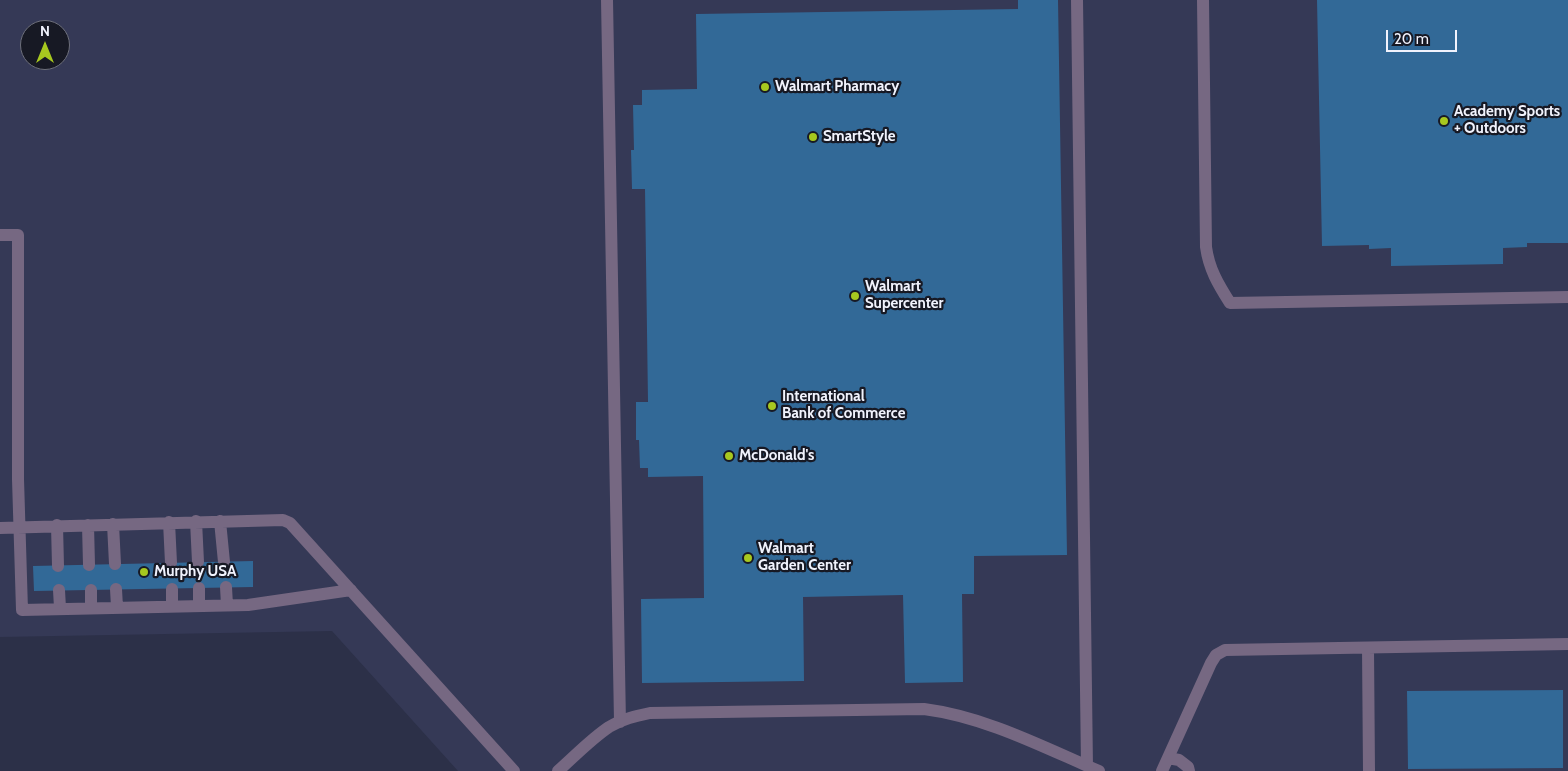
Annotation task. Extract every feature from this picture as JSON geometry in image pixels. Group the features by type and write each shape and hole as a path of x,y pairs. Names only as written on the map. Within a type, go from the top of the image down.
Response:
{"lane":[{"path":"607,0 620,722"},
{"path":"1077,0 1087,766"},
{"path":"1203,0 1206,247 1211,271 1230,303 1568,297"},
{"path":"0,235 18,234 18,526 22,610 248,605 351,590"},
{"path":"0,528 88,524 284,520 290,523 514,771"},
{"path":"196,521 198,562"},
{"path":"220,521 224,562"},
{"path":"169,522 171,563"},
{"path":"88,524 89,565"},
{"path":"114,524 115,564"},
{"path":"57,525 58,566"},
{"path":"226,587 227,606"},
{"path":"172,588 172,606"},
{"path":"199,588 199,606"},
{"path":"116,589 117,607"},
{"path":"59,590 60,608"},
{"path":"91,590 91,608"},
{"path":"1162,771 1211,663 1216,655 1225,650 1568,644"},
{"path":"1368,648 1369,771"},
{"path":"558,771 610,726 650,713 924,709 949,712 987,724 1099,771"},
{"path":"1168,758 1179,760 1189,771"}],"shaded area":[{"path":"0,0 1568,0 1568,771 458,771 332,631 0,637"}],"building":[{"name":"Walmart Supercenter","path":"1018,0 1058,0 1067,555 974,556 974,594 962,594 963,682 905,683 903,595 803,597 804,681 642,683 641,599 704,598 703,476 648,477 648,468 640,468 639,440 636,440 636,402 648,402 645,189 632,189 631,150 634,150 633,105 642,105 642,90 697,89 696,14 1018,9"},
{"name":"Academy Sports + Outdoors","path":"1317,0 1568,0 1568,243 1527,243 1527,247 1503,248 1503,264 1391,266 1391,248 1369,249 1369,245 1322,246"},
{"path":"253,561 253,587 34,591 33,566"},
{"path":"1563,690 1563,768 1408,769 1407,691"}],"place":[{"name":"Walmart Pharmacy","path":"765,87"},
{"name":"Academy Sports + Outdoors","path":"1444,121"},
{"name":"SmartStyle","path":"813,137"},
{"name":"Walmart Supercenter","path":"855,296"},
{"name":"International Bank of Commerce","path":"772,406"},
{"name":"McDonald's","path":"729,456"},
{"name":"Walmart Garden Center","path":"748,558"},
{"name":"Murphy USA","path":"144,572"}]}
